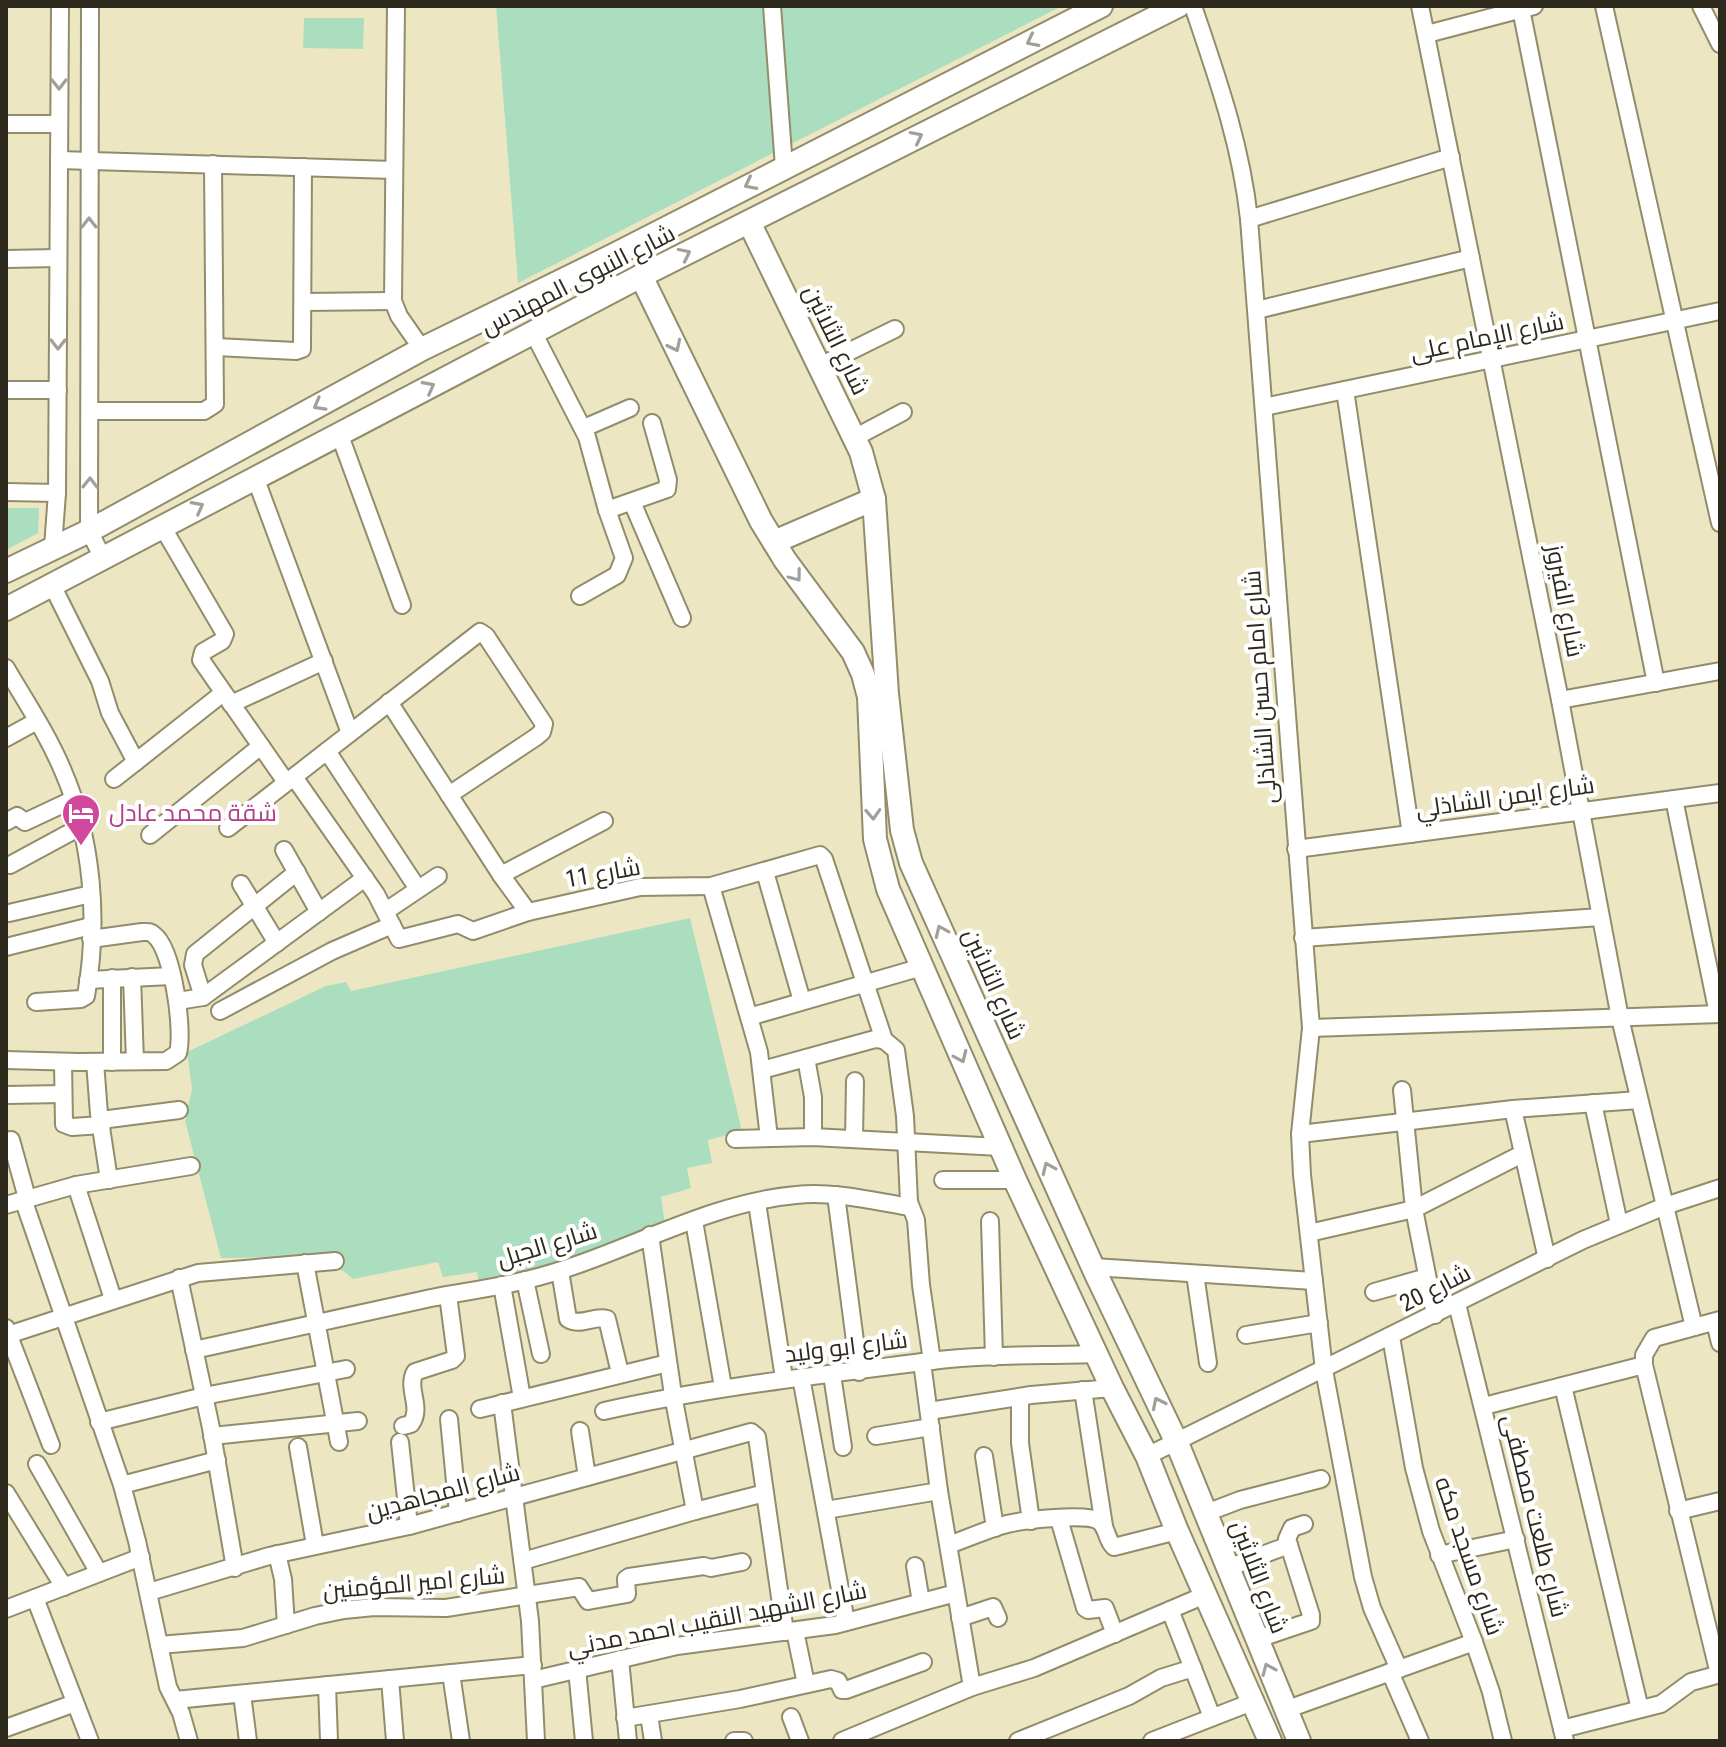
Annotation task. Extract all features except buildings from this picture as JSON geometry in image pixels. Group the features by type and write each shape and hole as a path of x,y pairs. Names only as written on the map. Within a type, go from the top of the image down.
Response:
{"street":[{"path":"53,547 57,493 60,6"},
{"path":"90,6 89,531 103,558"},
{"path":"396,6 393,301 399,316 422,349"},
{"path":"772,6 784,167"},
{"name":"شارع النبوى المهندس","path":"6,571 89,531 422,349 614,255 1101,6"},
{"name":"شارع النبوى المهندس","path":"6,609 635,279 1178,6"},
{"name":"شارع امام حسن الشاذلى","path":"1193,6 1233,126 1249,219 1311,1028 1300,1134 1324,1370 1363,1577 1420,1741"},
{"name":"شارع الفيروز","path":"1420,6 1560,700 1620,1018 1694,1327"},
{"path":"1604,6 1720,523"},
{"path":"1701,6 1720,44"},
{"path":"1427,34 1527,8 1587,340 1656,683"},
{"path":"6,124 59,124"},
{"path":"1249,219 1451,157"},
{"path":"59,160 393,170"},
{"path":"91,411 211,409 217,397 213,164"},
{"path":"216,347 300,350 304,345 303,167"},
{"name":"شارع الثلاثين","path":"749,222 854,438 867,467 874,499 878,696 873,822 878,856 888,889 1015,1180 1147,1456 1270,1741"},
{"name":"شارع الثلاثين","path":"614,255 635,279 761,521 853,652 878,696 902,830 911,863 1094,1270 1177,1443 1230,1567 1255,1640 1299,1741"},
{"path":"6,259 58,258"},
{"path":"1257,310 1471,258"},
{"path":"303,302 393,301"},
{"name":"شارع الإمام على","path":"1264,407 1720,311"},
{"path":"820,366 895,329"},
{"path":"533,332 584,428 622,552 624,565 617,575 580,596"},
{"path":"6,390 58,390"},
{"path":"1345,390 1411,834"},
{"path":"584,428 630,408"},
{"path":"854,438 903,412"},
{"path":"607,510 663,491 669,484 652,423"},
{"path":"339,433 402,605"},
{"path":"255,477 350,733"},
{"path":"6,492 57,493"},
{"path":"774,542 874,499"},
{"path":"632,502 682,618"},
{"path":"162,526 225,634 222,641 200,657 261,746 365,878 393,928"},
{"path":"52,585 100,681 110,713 136,762"},
{"path":"228,828 480,632 486,636 544,724 542,732 536,737 449,795"},
{"path":"114,779 227,698 324,661"},
{"path":"6,668 64,772 82,826 91,894 88,980 83,998 36,1002"},
{"path":"1560,700 1720,671"},
{"path":"389,702 528,912"},
{"path":"6,738 37,721"},
{"path":"150,835 261,746"},
{"path":"327,751 418,889"},
{"name":"شارع ايمن الشاذلي","path":"1296,849 1720,793"},
{"path":"6,822 17,816 25,822 74,799"},
{"path":"1311,1028 1719,1014 1674,799"},
{"path":"501,875 604,821"},
{"path":"10,865 82,826"},
{"path":"284,850 319,912"},
{"name":"شارع 11","path":"393,928 458,924 473,931 528,912 640,887 711,886 817,855 824,859 865,983"},
{"path":"203,997 193,965 195,954 253,904 297,872"},
{"path":"765,872 802,1001"},
{"path":"220,1011 332,951 393,928 418,889 438,876"},
{"path":"178,1001 203,997 365,878"},
{"path":"241,884 277,943"},
{"path":"711,886 762,1070 769,1138"},
{"path":"9,913 91,894"},
{"path":"1303,938 1600,917"},
{"path":"6,947 91,933 149,932 159,939 172,976 178,1001 180,1046 178,1053 166,1061 6,1060"},
{"path":"749,1017 922,967"},
{"path":"88,980 172,976"},
{"path":"132,977 135,1061"},
{"path":"109,1180 101,1123 112,978"},
{"path":"865,983 876,1041"},
{"path":"762,1070 876,1041 896,1050 907,1141 910,1207 916,1220 930,1419 972,1687"},
{"path":"806,1058 813,1097 813,1137"},
{"path":"63,1062 64,1124 67,1127 179,1110"},
{"path":"854,1139 855,1081"},
{"path":"1402,1090 1414,1209 1435,1315"},
{"path":"6,1095 63,1094"},
{"path":"1300,1134 1513,1109 1639,1100"},
{"path":"1593,1103 1619,1224"},
{"path":"1513,1109 1547,1259"},
{"path":"735,1139 813,1137 1000,1147"},
{"path":"11,1140 25,1198 62,1316 122,1485 149,1592 168,1687 189,1741"},
{"path":"1309,1233 1414,1209 1522,1154"},
{"path":"6,1205 76,1185 191,1166"},
{"path":"943,1180 1015,1180"},
{"path":"76,1185 113,1299"},
{"name":"شارع 20","path":"1147,1456 1619,1224 1720,1188"},
{"name":"شارع الجبل","path":"194,1350 560,1271 650,1235 797,1194 836,1195 910,1207"},
{"path":"836,1195 859,1372"},
{"path":"757,1203 792,1378 826,1510 846,1622"},
{"path":"694,1221 723,1387"},
{"path":"990,1221 994,1357"},
{"path":"650,1235 673,1395 695,1511"},
{"path":"51,1445 7,1332 198,1273 335,1261"},
{"path":"305,1263 339,1442"},
{"path":"1066,1289 1094,1270 1314,1281"},
{"path":"560,1271 568,1319 576,1323 601,1317 607,1319 620,1373"},
{"path":"1195,1274 1208,1363"},
{"path":"1374,1292 1427,1277"},
{"path":"179,1278 217,1460 235,1568"},
{"path":"525,1280 541,1354"},
{"path":"502,1285 522,1398"},
{"path":"409,1526 402,1434 417,1412 411,1382 415,1372 456,1356 448,1295"},
{"name":"شارع طلعت مصطفى","path":"1457,1304 1563,1735"},
{"path":"1563,1735 1661,1704 1691,1682 1720,1674 1678,1511 1644,1355 1654,1338 1717,1321 1720,1343"},
{"path":"1246,1335 1319,1323"},
{"name":"شارع مسجد مكه","path":"1391,1337 1414,1468 1439,1555 1491,1692 1503,1741"},
{"name":"شارع ابو وليد","path":"604,1411 723,1387 927,1362 1096,1354"},
{"path":"480,1409 668,1363"},
{"path":"1484,1406 1644,1365"},
{"path":"99,1422 204,1396 346,1369"},
{"path":"832,1375 843,1447"},
{"path":"1563,1386 1640,1709"},
{"path":"876,1436 1020,1397 1112,1388"},
{"path":"1083,1390 1104,1526 1110,1545 1118,1548 1177,1531"},
{"path":"1020,1397 1020,1443 1031,1521"},
{"path":"502,1403 527,1597 536,1741"},
{"path":"449,1419 458,1513"},
{"path":"212,1436 358,1421"},
{"path":"580,1431 587,1477"},
{"name":"شارع المجاهدين","path":"149,1592 277,1554 352,1540 513,1499 747,1432 757,1437 765,1493"},
{"path":"298,1447 315,1545"},
{"path":"984,1456 995,1528"},
{"path":"122,1485 217,1460"},
{"path":"37,1464 99,1573"},
{"path":"1206,1513 1240,1500 1321,1479"},
{"path":"826,1510 939,1491"},
{"path":"6,1493 64,1587"},
{"path":"523,1561 765,1493 790,1631 806,1684"},
{"path":"1678,1511 1720,1501"},
{"path":"949,1545 995,1528 1031,1521 1090,1517 1104,1526"},
{"path":"6,1526 22,1519"},
{"path":"1059,1519 1085,1608 1105,1608 1115,1634"},
{"path":"1255,1640 1311,1621 1287,1539 1289,1531 1304,1524"},
{"path":"1439,1555 1516,1539"},
{"path":"1230,1567 1289,1545"},
{"path":"277,1554 283,1579 286,1625"},
{"path":"6,1609 141,1557"},
{"name":"شارع امير المؤمنين","path":"159,1645 243,1638 344,1610 374,1607 446,1608 579,1587 588,1601 627,1594 627,1577 742,1562"},
{"path":"915,1566 921,1602"},
{"name":"شارع الشهيد النقيب احمد مدني","path":"175,1700 451,1673 577,1669 694,1643 846,1622 956,1593"},
{"path":"846,1740 972,1687 1034,1668 1205,1595"},
{"path":"35,1598 90,1741"},
{"path":"960,1618 993,1607 998,1618"},
{"path":"1170,1610 1193,1668 1205,1720 1204,1741"},
{"path":"1152,1741 1205,1720 1257,1711 1285,1710 1474,1642"},
{"path":"620,1659 628,1741"},
{"path":"625,1718 831,1679 838,1681 842,1690 846,1690 923,1662"},
{"path":"1018,1741 1129,1696 1161,1678 1193,1668"},
{"path":"577,1669 584,1741"},
{"path":"451,1673 461,1741"},
{"path":"390,1679 395,1741"},
{"path":"327,1685 329,1741"},
{"path":"242,1694 248,1741"},
{"path":"6,1728 75,1703"},
{"path":"649,1715 653,1741"},
{"path":"791,1717 800,1741"},
{"path":"734,1741 744,1741"}],"green space":[{"path":"496,6 1062,6 518,283"},
{"path":"304,18 364,18 363,49 303,48"},
{"path":"6,508 39,508 38,533 6,550"},
{"path":"690,918 742,1131 708,1140 712,1163 687,1168 691,1188 661,1197 666,1231 480,1288 477,1272 443,1277 438,1262 353,1279 326,1263 309,1260 221,1258 185,1121 192,1089 187,1052 326,986 346,982 351,991"}],"place":[{"name":"شقة محمد عادل","path":"81,847"}]}
